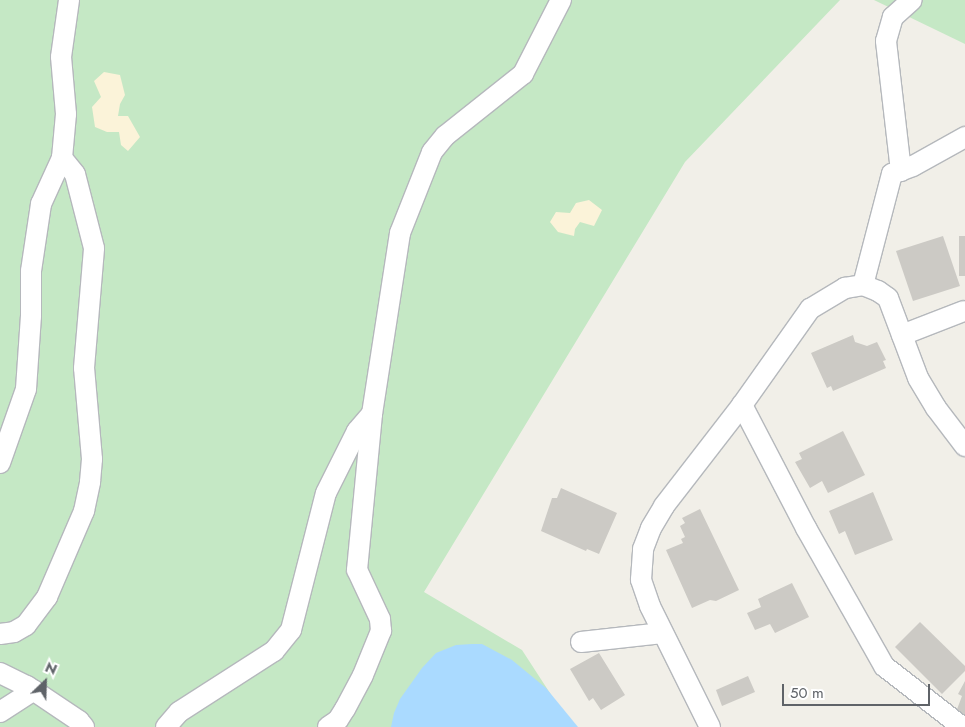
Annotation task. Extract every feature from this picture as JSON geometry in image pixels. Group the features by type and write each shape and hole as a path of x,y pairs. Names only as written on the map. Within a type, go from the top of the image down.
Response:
{"street":[{"path":"0,464 26,389 31,316 30,271 41,204 62,158 66,114 61,57 69,0"},
{"path":"328,727 338,720 345,709 363,675 381,631 380,619 357,570 372,414 400,233 432,152 445,136 523,74 561,0"},
{"path":"901,171 886,41 893,17 912,0"},
{"path":"864,285 892,174 965,137"},
{"path":"0,634 14,632 26,626 47,597 84,511 90,482 92,459 84,368 94,248 75,174 62,158"},
{"path":"710,727 650,606 641,580 643,549 651,528 664,506 742,404 810,309 845,288 864,285 888,298 918,378 936,408 965,446"},
{"path":"902,335 964,311"},
{"path":"742,404 806,528 884,666 962,727"},
{"path":"166,727 179,712 274,651 291,630 326,493 357,431 372,414"},
{"path":"581,642 663,633"},
{"path":"0,673 34,690 84,727"},
{"path":"0,712 34,690"}],"green space":[{"path":"0,0 840,0 685,162 424,592 522,650 572,727 0,727"},
{"path":"874,0 965,0 965,44"}],"sand":[{"path":"104,72 120,75 125,95 120,104 118,116 128,116 140,137 128,151 121,145 119,132 107,132 95,127 92,107 101,97 94,81"},
{"path":"589,200 602,210 594,226 580,222 575,229 574,236 558,232 550,222 556,212 570,213 576,203"}],"water":[{"path":"482,644 512,660 546,688 578,727 391,727 400,699 422,668 436,653 456,645"}],"building":[{"path":"943,236 960,286 913,301 896,251"},
{"path":"959,236 965,236 965,276 959,276"},
{"path":"853,335 855,342 867,346 877,342 886,360 883,361 886,368 833,391 831,386 827,388 811,353"},
{"path":"843,431 865,475 828,493 822,481 810,488 795,462 802,459 799,453"},
{"path":"561,488 617,513 599,554 587,549 586,551 541,531 552,498 557,498"},
{"path":"873,492 893,540 855,555 845,531 839,534 829,511"},
{"path":"700,509 739,590 716,601 710,600 692,608 666,550 683,543 681,539 685,537 680,526 685,523 682,518"},
{"path":"792,583 809,617 775,633 770,624 755,630 747,613 761,607 758,599"},
{"path":"920,622 965,666 965,671 942,694 895,647"},
{"path":"599,653 625,695 601,710 593,698 589,701 570,669"},
{"path":"748,676 755,692 722,706 716,690"},
{"path":"965,681 965,716 956,712 962,696 958,694"}]}
